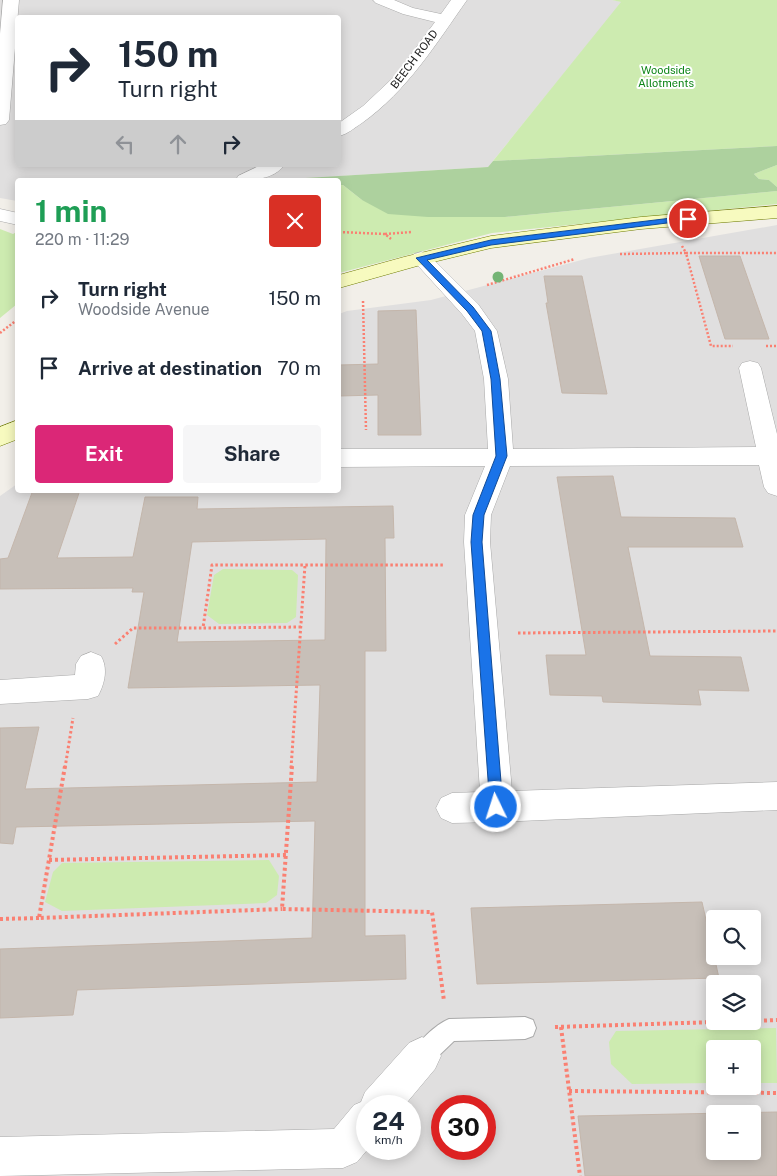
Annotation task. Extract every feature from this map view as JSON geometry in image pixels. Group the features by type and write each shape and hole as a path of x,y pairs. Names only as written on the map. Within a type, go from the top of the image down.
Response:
{"street":[{"path":"0,120 11,0"},
{"path":"381,0 408,11 443,19"},
{"name":"BEECH ROAD","path":"341,130 369,110 398,84 443,19 459,0"},
{"path":"250,178 271,167"},
{"path":"341,281 416,260 501,241 641,223 777,212"},
{"path":"0,215 15,218"},
{"path":"416,260 470,309 486,331 496,379 502,456 478,515 476,542 496,807"},
{"path":"754,357 777,487"},
{"path":"0,438 15,430"},
{"path":"341,458 770,456"},
{"path":"0,692 85,676"},
{"path":"452,808 777,796"},
{"path":"388,1095 422,1056"},
{"path":"0,1157 343,1148 356,1133"}],"lane":[{"path":"422,1056 449,1030 525,1028"}],"path":[{"path":"341,232 385,234 416,260"},
{"path":"679,240 686,253 711,346 739,346"},
{"path":"612,254 777,253"},
{"path":"455,294 577,259"},
{"path":"364,299 366,458"},
{"path":"0,333 15,321"},
{"path":"754,357 777,346"},
{"path":"203,628 212,565 478,565"},
{"path":"282,909 305,565"},
{"path":"39,918 85,676 133,628 301,627"},
{"path":"483,634 777,631"},
{"path":"49,860 286,854"},
{"path":"0,919 282,909 432,912 449,1030"},
{"path":"761,1021 777,1020"},
{"path":"525,1028 706,1022"},
{"path":"561,1027 580,1176"},
{"path":"569,1091 777,1093"}],"shaded area":[{"path":"0,0 612,0 622,2 488,167 305,178 15,178 15,201 0,198"},
{"path":"777,225 777,1176 0,1176 0,496 15,485 15,493 341,493 341,313 431,300 589,258"}],"green space":[{"name":"Woodside Allotments","path":"612,0 777,0 777,146 493,161 621,2"},
{"path":"777,146 777,165 754,174 759,179 769,180 777,187 777,191 505,217 428,217 388,214 362,200 341,185 341,178 305,178 488,167 493,161"},
{"path":"777,165 777,187 769,180 759,179 754,174"},
{"path":"341,185 362,200 505,217 777,191 777,204 492,233 341,272"},
{"path":"0,229 13,234 15,233 15,306 0,318"},
{"path":"223,569 292,570 298,575 296,617 287,623 219,624 207,615 214,575"},
{"path":"269,860 279,876 277,895 266,903 62,911 45,902 53,872 62,863"},
{"path":"761,1028 776,1028 777,1083 761,1083 761,1040 706,1040 706,1083 632,1084 611,1064 609,1042 616,1031 761,1030"}],"building":[{"path":"699,256 740,256 769,339 725,339"},
{"path":"544,276 582,276 607,394 562,393 546,303 548,303"},
{"path":"416,310 421,435 378,435 378,395 341,396 341,365 378,364 378,311"},
{"path":"613,476 621,517 735,518 743,547 628,547 650,656 741,657 749,691 698,690 701,705 603,702 602,696 550,695 546,655 586,655 557,477"},
{"path":"32,493 79,493 57,558 133,557 145,497 198,497 197,509 393,506 394,538 385,538 386,651 365,651 365,936 405,935 406,979 77,990 73,1015 0,1018 0,949 312,938 315,821 16,827 13,844 0,843 0,728 39,727 25,789 317,782 320,685 128,688 144,592 132,592 133,588 0,589 0,559 8,558","holes":["326,539 325,640 177,642 192,542"]},
{"path":"702,902 706,920 706,965 716,965 718,975 706,975 706,978 477,984 471,908"},
{"path":"761,1112 777,1112 777,1176 585,1176 578,1116 706,1113 706,1160 761,1160"}],"route":[{"path":"496,807 476,542 478,515 486,491 502,456 496,379 486,331 470,309 421,258 491,242 688,219"}]}
